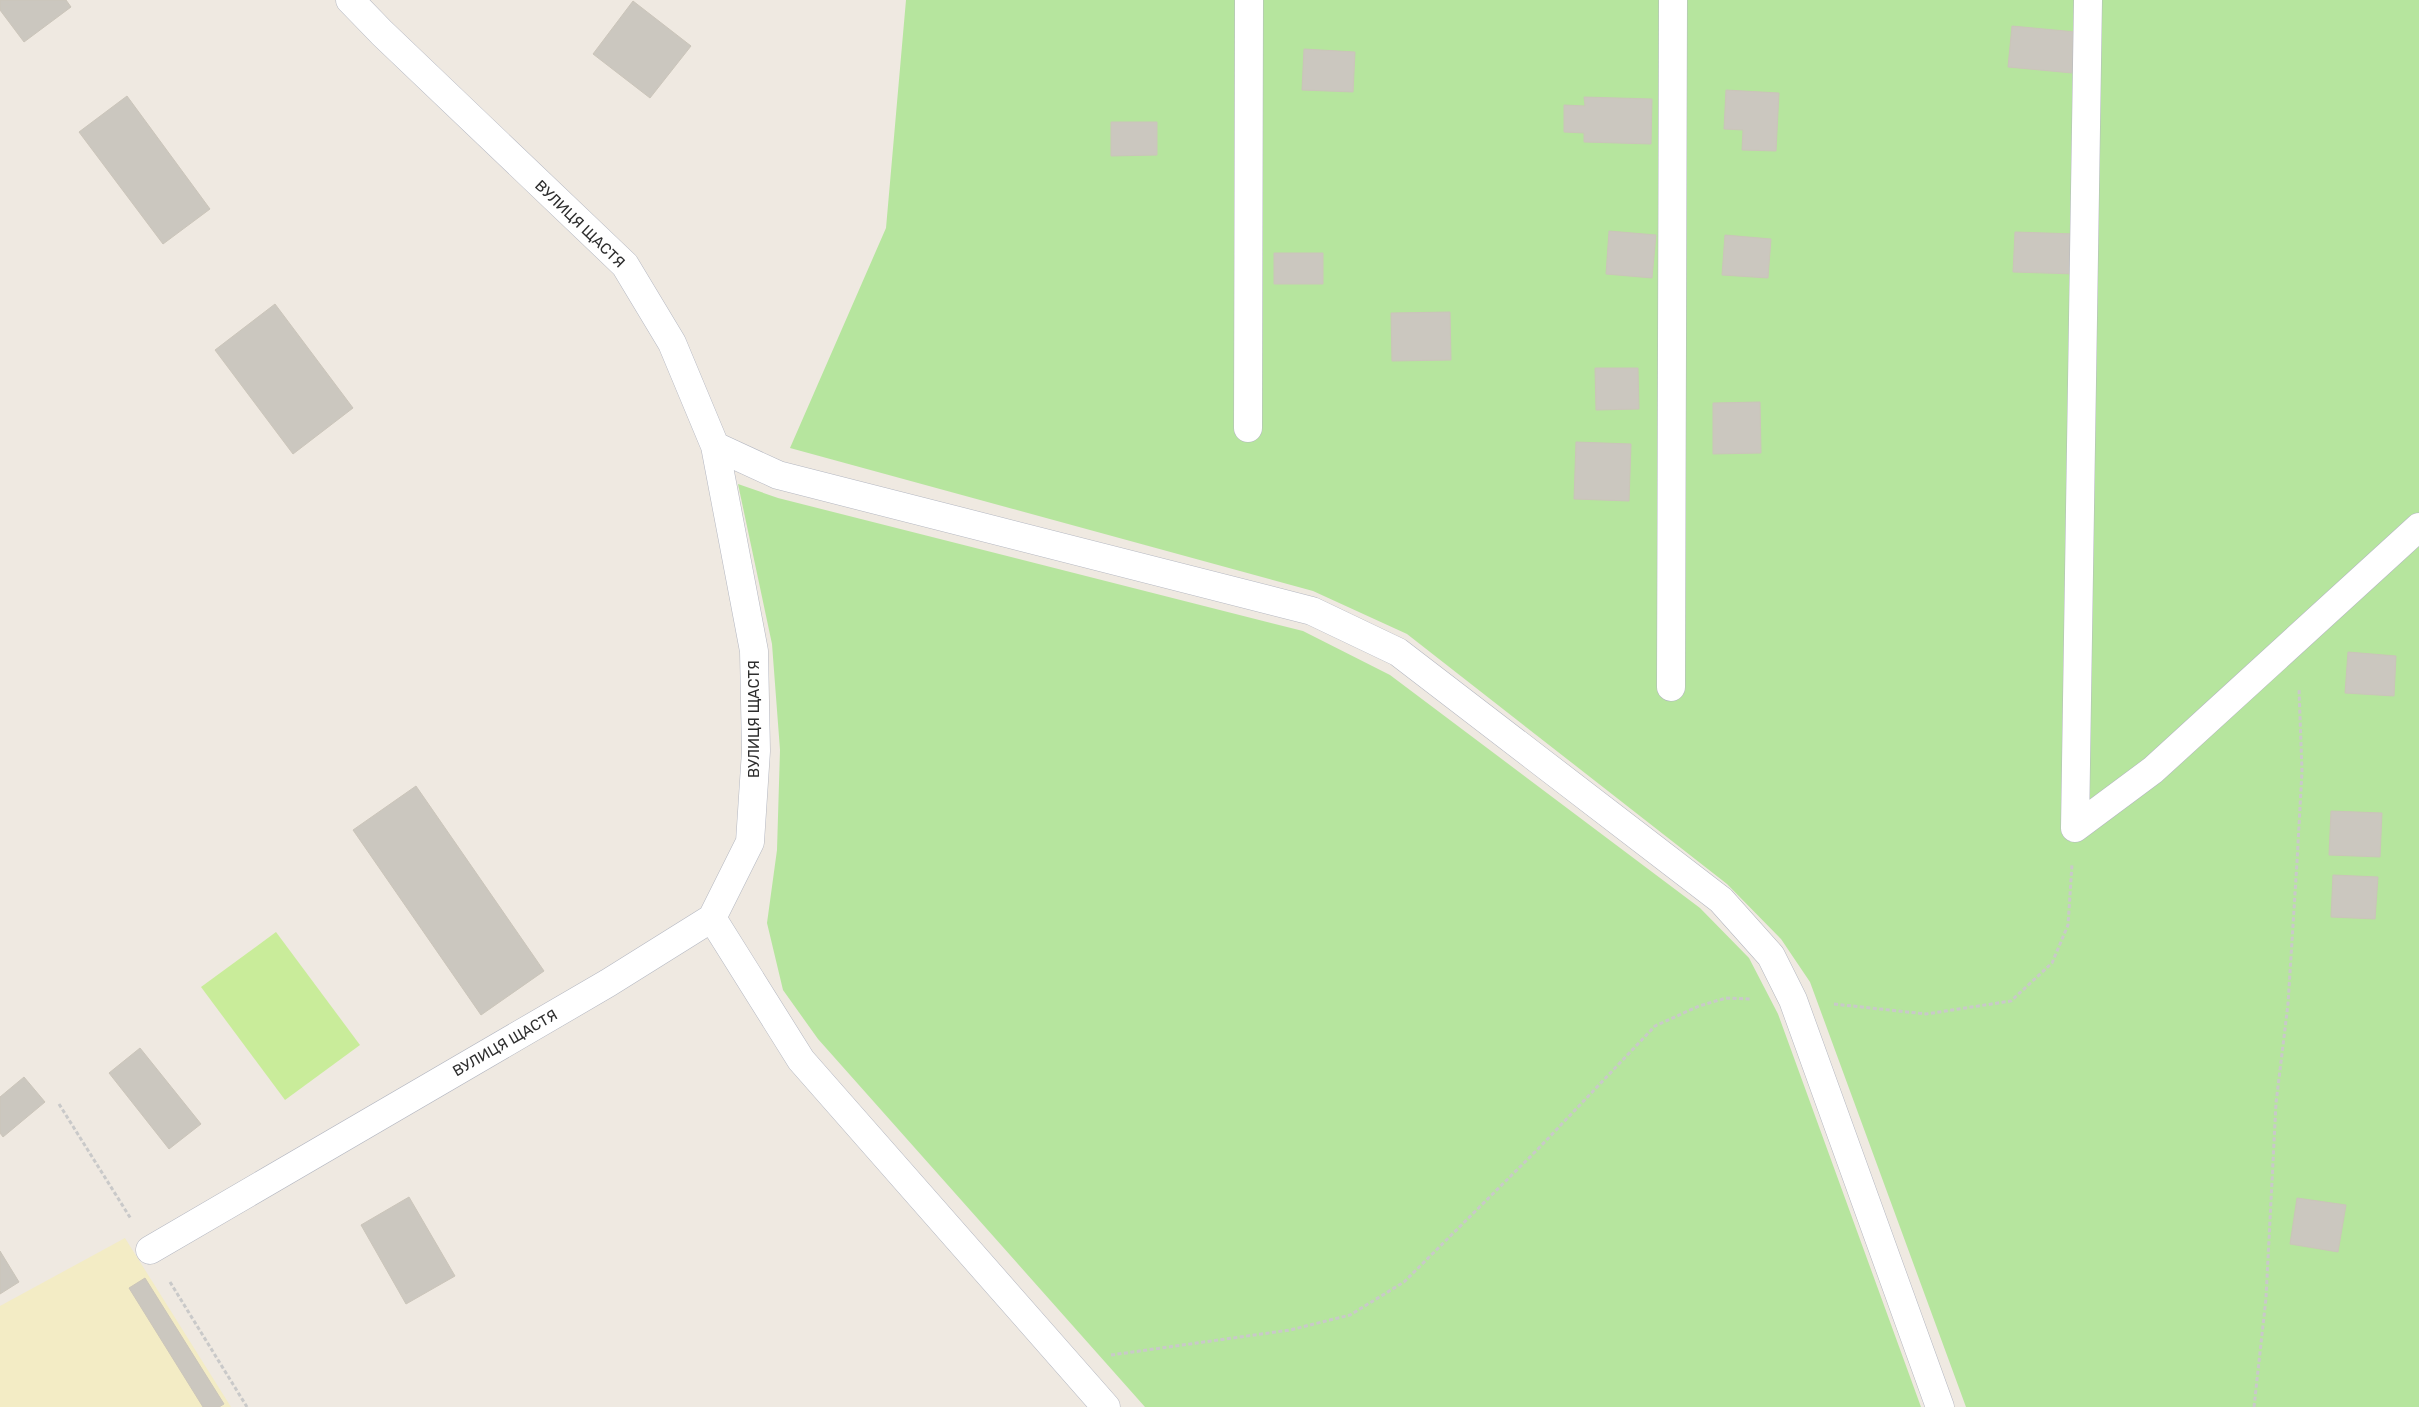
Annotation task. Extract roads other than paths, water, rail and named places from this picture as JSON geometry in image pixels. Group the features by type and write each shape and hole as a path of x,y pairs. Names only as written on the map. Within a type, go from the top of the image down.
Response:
{"street":[{"name":"ВУЛИЦЯ ЩАСТЯ","path":"150,1250 608,983 712,918 750,842 756,751 754,651 714,446 672,343 625,265 382,33 350,0"},
{"path":"1248,0 1248,428"},
{"path":"1671,686 1673,0"},
{"path":"2088,0 2075,828 2153,770 2419,527"},
{"path":"714,446 778,474 1312,611 1398,652 1721,900 1771,956 1793,1000 1940,1407"},
{"path":"712,918 801,1060 1106,1407"}]}
